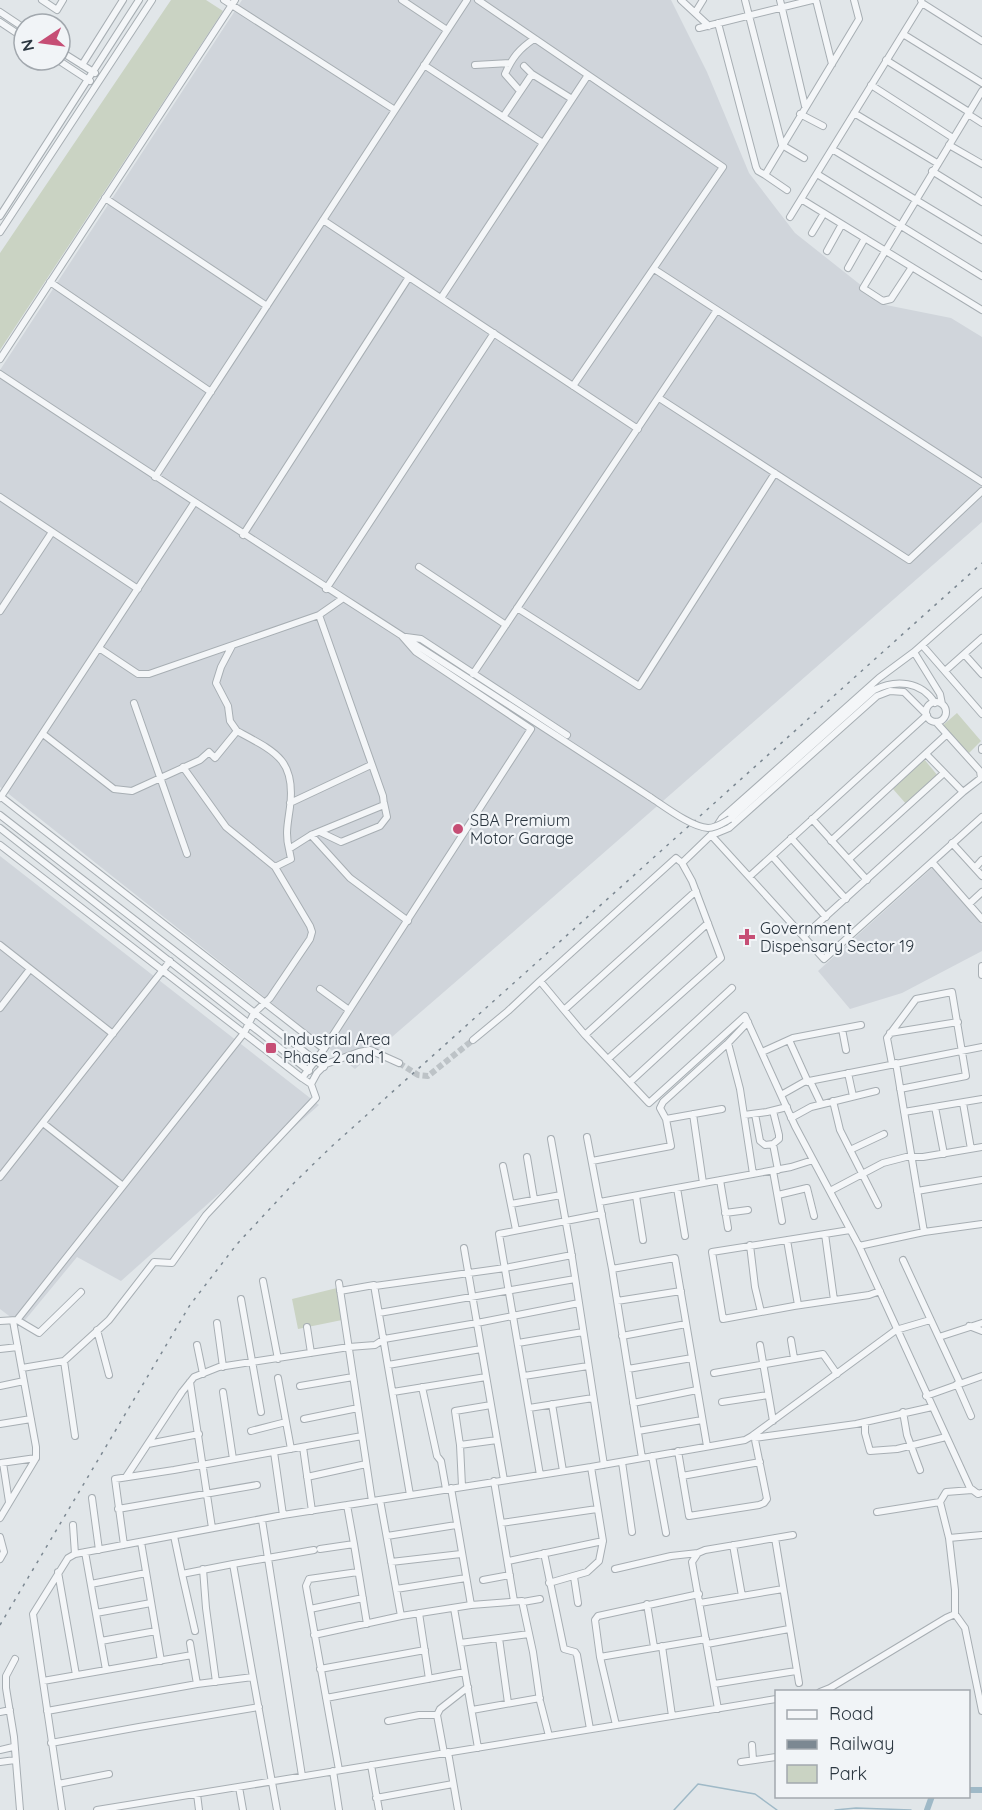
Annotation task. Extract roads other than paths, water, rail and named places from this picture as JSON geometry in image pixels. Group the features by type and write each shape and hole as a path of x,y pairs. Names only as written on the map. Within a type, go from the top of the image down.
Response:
{"street":[{"path":"42,0 57,10 63,0"},
{"path":"82,65 123,0"},
{"path":"0,216 139,0"},
{"path":"0,232 152,0"},
{"path":"224,0 233,2 395,110"},
{"path":"402,0 447,30"},
{"path":"155,477 466,0"},
{"path":"478,0 723,167 573,386"},
{"path":"681,0 709,26"},
{"path":"695,13 703,0"},
{"path":"745,0 782,145 804,158"},
{"path":"699,28 749,16 781,4 812,0"},
{"path":"816,0 832,64"},
{"path":"765,175 859,19 854,0"},
{"path":"790,216 922,1 982,41"},
{"path":"0,359 233,2"},
{"path":"781,4 805,106"},
{"path":"718,24 756,167 758,171 787,190"},
{"path":"903,33 982,83"},
{"path":"520,91 505,74 521,48 534,39"},
{"path":"72,59 101,78"},
{"path":"886,60 982,123"},
{"path":"475,65 510,63"},
{"path":"424,65 543,143"},
{"path":"524,66 532,74 572,99"},
{"path":"72,70 97,85"},
{"path":"503,117 532,74"},
{"path":"441,298 588,75"},
{"path":"871,85 953,138"},
{"path":"912,267 891,299 883,301 862,288 982,91"},
{"path":"854,113 937,164"},
{"path":"800,114 823,126"},
{"path":"949,145 982,165"},
{"path":"832,149 982,240"},
{"path":"932,171 982,202"},
{"path":"816,174 982,276"},
{"path":"105,198 267,306"},
{"path":"801,199 982,310"},
{"path":"812,233 824,213"},
{"path":"323,220 638,429"},
{"path":"827,251 842,224"},
{"path":"848,268 864,238"},
{"path":"654,269 982,482"},
{"path":"243,535 409,277"},
{"path":"50,282 211,392"},
{"path":"473,674 717,310"},
{"path":"326,589 494,333"},
{"path":"0,374 326,589 650,797 700,826 709,828 721,825 730,819 874,690 892,684 912,684 930,694 946,709 946,716 936,722"},
{"path":"659,398 909,560 982,491"},
{"path":"518,608 639,686 775,473"},
{"path":"0,498 138,589"},
{"path":"195,503 0,797 324,1049"},
{"path":"0,611 52,532"},
{"path":"419,567 506,625"},
{"path":"682,862 711,835 722,818 879,678 914,652 982,592"},
{"path":"99,648 138,675 149,674 319,615 342,599"},
{"path":"319,615 387,817 380,826 341,842 319,832"},
{"path":"402,636 421,639 567,735"},
{"path":"302,1078 316,1062 531,729 416,652 402,636"},
{"path":"945,671 982,639"},
{"path":"922,645 982,714"},
{"path":"232,646 217,676 216,683 228,706 230,721 237,731 273,753 288,768 292,786 286,835 291,859 275,867"},
{"path":"914,652 940,694 938,703"},
{"path":"965,655 982,674"},
{"path":"711,835 729,828 877,696 890,691 904,692 930,720 936,722 981,774 981,778 804,936"},
{"path":"134,703 187,854"},
{"path":"750,876 927,715 929,705 938,703"},
{"path":"43,734 114,789 132,791 200,760 209,752 215,758 237,731"},
{"path":"831,841 946,735"},
{"path":"926,753 963,792"},
{"path":"290,803 371,765"},
{"path":"0,1518 36,1458 15,1320 244,1033 254,1013 276,989 310,939 312,932 275,867 226,827 183,767"},
{"path":"849,860 944,773"},
{"path":"289,849 311,835 373,811 384,803"},
{"path":"0,815 324,1067"},
{"path":"711,835 824,959 982,817"},
{"path":"812,819 867,880"},
{"path":"0,828 309,1071"},
{"path":"311,835 350,878 408,921"},
{"path":"792,838 846,899"},
{"path":"952,843 982,876"},
{"path":"0,845 311,1084 316,1098 206,1215 172,1263 154,1262 109,1320 64,1361 22,1368"},
{"path":"772,856 826,917"},
{"path":"473,1040 676,858 682,862 696,891 721,958 609,1059"},
{"path":"975,868 982,860"},
{"path":"932,862 982,919"},
{"path":"564,1010 696,891"},
{"path":"969,903 982,892"},
{"path":"585,1035 708,923"},
{"path":"0,945 113,1034"},
{"path":"0,1178 170,962"},
{"path":"982,966 982,975"},
{"path":"0,1008 30,969"},
{"path":"540,981 585,1035 649,1104 747,1019"},
{"path":"630,1082 732,988"},
{"path":"320,989 349,1010"},
{"path":"900,1089 966,1076 952,992 916,999 887,1038 900,1089 924,1232"},
{"path":"592,1161 671,1146 666,1119 660,1108 663,1102 728,1043 747,1019"},
{"path":"747,1019 791,1118 859,1246 926,1396 972,1491"},
{"path":"890,1033 958,1022"},
{"path":"762,1052 789,1040 861,1024"},
{"path":"842,1029 846,1050"},
{"path":"789,1040 821,1104"},
{"path":"728,1043 735,1062 753,1174"},
{"path":"781,1095 809,1081 982,1047"},
{"path":"311,1084 324,1067 359,1052 370,1050 399,1063"},
{"path":"848,1073 853,1096"},
{"path":"791,1118 821,1104 876,1091"},
{"path":"904,1112 982,1099"},
{"path":"833,1101 840,1130 878,1205"},
{"path":"963,1102 971,1149"},
{"path":"744,1115 786,1107"},
{"path":"935,1107 944,1155"},
{"path":"666,1119 722,1109"},
{"path":"755,1114 762,1144 773,1144 778,1139 773,1111"},
{"path":"693,1114 703,1183"},
{"path":"43,1123 123,1186"},
{"path":"850,1150 884,1134"},
{"path":"587,1137 612,1269 642,1458"},
{"path":"551,1139 572,1255 604,1465"},
{"path":"773,1144 782,1221"},
{"path":"830,1191 883,1163 906,1157 944,1155 982,1147"},
{"path":"527,1158 534,1199"},
{"path":"600,1202 775,1170 813,1160"},
{"path":"503,1166 516,1230"},
{"path":"720,1180 728,1228"},
{"path":"917,1191 982,1180"},
{"path":"677,1188 685,1236"},
{"path":"778,1195 807,1188 814,1216"},
{"path":"511,1204 561,1195"},
{"path":"636,1196 644,1240"},
{"path":"726,1213 748,1210"},
{"path":"540,1474 500,1234 602,1214"},
{"path":"859,1246 924,1232 982,1224"},
{"path":"850,1230 712,1252 723,1319 880,1291"},
{"path":"825,1234 834,1300"},
{"path":"786,1240 798,1305"},
{"path":"750,1245 755,1287 761,1311"},
{"path":"464,1248 504,1480"},
{"path":"340,1291 505,1268 572,1255"},
{"path":"612,1269 675,1258 707,1446"},
{"path":"903,1260 939,1337 971,1416"},
{"path":"379,1313 575,1279"},
{"path":"263,1281 278,1359"},
{"path":"339,1283 372,1501"},
{"path":"375,1286 410,1495"},
{"path":"617,1301 681,1291"},
{"path":"0,1321 15,1320 39,1333 81,1292"},
{"path":"241,1299 261,1412"},
{"path":"126,1477 194,1377 224,1366 375,1344 384,1338 579,1303"},
{"path":"754,1437 896,1329 930,1320"},
{"path":"216,1323 224,1366"},
{"path":"939,1337 982,1323"},
{"path":"622,1336 686,1324"},
{"path":"969,1326 982,1331"},
{"path":"307,1327 311,1353"},
{"path":"98,1330 109,1375"},
{"path":"518,1343 583,1332"},
{"path":"791,1340 794,1358"},
{"path":"197,1345 203,1374"},
{"path":"760,1345 773,1421"},
{"path":"0,1349 18,1347"},
{"path":"388,1365 481,1349"},
{"path":"714,1373 823,1354 837,1374"},
{"path":"628,1369 692,1358"},
{"path":"64,1361 75,1436"},
{"path":"524,1376 588,1366"},
{"path":"926,1396 982,1376"},
{"path":"300,1386 353,1377"},
{"path":"393,1392 486,1377"},
{"path":"278,1378 291,1449"},
{"path":"0,1386 24,1381"},
{"path":"190,1383 212,1528"},
{"path":"422,1388 437,1456 441,1461 448,1489 471,1605"},
{"path":"633,1403 697,1390"},
{"path":"223,1392 233,1459"},
{"path":"722,1402 768,1395"},
{"path":"529,1408 593,1398"},
{"path":"552,1404 563,1471"},
{"path":"462,1486 455,1410 491,1405"},
{"path":"62,1810 33,1614 63,1563 75,1554 283,1515 604,1465 754,1437 865,1422 932,1407"},
{"path":"304,1419 358,1408"},
{"path":"903,1412 907,1435 920,1470"},
{"path":"0,1424 31,1419"},
{"path":"638,1431 702,1420"},
{"path":"251,1431 286,1422"},
{"path":"865,1422 865,1433 870,1451 887,1450 946,1437"},
{"path":"148,1444 199,1434"},
{"path":"124,1545 115,1479 362,1436"},
{"path":"678,1451 689,1516 759,1505 767,1499 754,1437"},
{"path":"460,1445 497,1440"},
{"path":"303,1447 312,1511"},
{"path":"274,1452 283,1515"},
{"path":"652,1456 666,1533"},
{"path":"9,1502 1,1463 36,1458"},
{"path":"622,1462 632,1532"},
{"path":"682,1476 760,1462"},
{"path":"307,1477 366,1464"},
{"path":"549,1583 587,1572 599,1561 603,1541 591,1467"},
{"path":"494,1481 514,1601"},
{"path":"118,1509 257,1485"},
{"path":"982,1493 946,1492 940,1502 949,1538 955,1590 955,1614 965,1628 979,1684 982,1711"},
{"path":"92,1498 99,1550"},
{"path":"380,1500 401,1616"},
{"path":"877,1512 940,1502"},
{"path":"347,1505 367,1624"},
{"path":"501,1523 597,1509"},
{"path":"262,1520 302,1776"},
{"path":"73,1525 75,1554"},
{"path":"387,1536 456,1525"},
{"path":"615,1569 671,1556 793,1535"},
{"path":"949,1538 982,1535"},
{"path":"174,1536 195,1631"},
{"path":"0,1537 4,1552 0,1559"},
{"path":"775,1538 799,1683"},
{"path":"508,1561 603,1541"},
{"path":"141,1542 161,1661"},
{"path":"182,1574 354,1544"},
{"path":"734,1545 742,1596"},
{"path":"85,1552 106,1670"},
{"path":"544,1553 564,1649 577,1654 590,1730"},
{"path":"698,1553 692,1562 692,1569 699,1594 718,1709"},
{"path":"391,1562 461,1554"},
{"path":"233,1564 277,1810"},
{"path":"203,1569 216,1682"},
{"path":"58,1572 76,1675"},
{"path":"339,1810 326,1698 306,1587 309,1579 358,1572"},
{"path":"91,1584 146,1573"},
{"path":"483,1580 510,1575"},
{"path":"574,1576 578,1603"},
{"path":"396,1589 466,1578"},
{"path":"700,1603 783,1589"},
{"path":"616,1725 600,1657 595,1626 598,1616 699,1594"},
{"path":"310,1609 363,1598"},
{"path":"314,1635 419,1613 471,1605 540,1599"},
{"path":"523,1602 549,1736"},
{"path":"96,1613 151,1603"},
{"path":"647,1604 672,1716"},
{"path":"454,1608 478,1748"},
{"path":"419,1613 429,1679"},
{"path":"825,1690 955,1614"},
{"path":"600,1657 789,1629"},
{"path":"101,1641 156,1631"},
{"path":"460,1643 529,1634"},
{"path":"499,1638 507,1703"},
{"path":"190,1643 197,1684"},
{"path":"320,1669 425,1650"},
{"path":"43,1681 192,1655"},
{"path":"15,1659 6,1676 6,1688 14,1737 13,1748 20,1810"},
{"path":"714,1684 796,1671"},
{"path":"326,1698 465,1672"},
{"path":"47,1711 197,1684 253,1677"},
{"path":"458,1810 437,1715 440,1709 468,1687"},
{"path":"472,1710 540,1698"},
{"path":"97,1810 775,1699"},
{"path":"51,1743 259,1707"},
{"path":"0,1713 10,1710"},
{"path":"388,1721 419,1715 437,1715"},
{"path":"752,1745 753,1760"},
{"path":"0,1750 13,1748"},
{"path":"741,1762 775,1757"},
{"path":"0,1762 15,1760"},
{"path":"371,1765 379,1810"},
{"path":"58,1784 109,1774"},
{"path":"376,1798 453,1784"},
{"path":"239,1787 243,1810"},
{"path":"197,1794 199,1810"}],"waterway":[{"path":"674,1810 698,1784 755,1794 777,1810"},
{"path":"970,1790 982,1790"},
{"path":"927,1810 931,1798"},
{"path":"835,1810 856,1808 911,1810"}],"tunnel":[{"path":"399,1063 418,1075 428,1076 473,1040"}],"railway":[{"path":"0,1625 190,1305 237,1244 331,1147 982,563"}],"place":[{"name":"SBA Premium Motor Garage","path":"458,829"},
{"name":"Government Dispensary Sector 19","path":"747,937"},
{"name":"Industrial Area Phase 2 and 1","path":"271,1048"}]}
